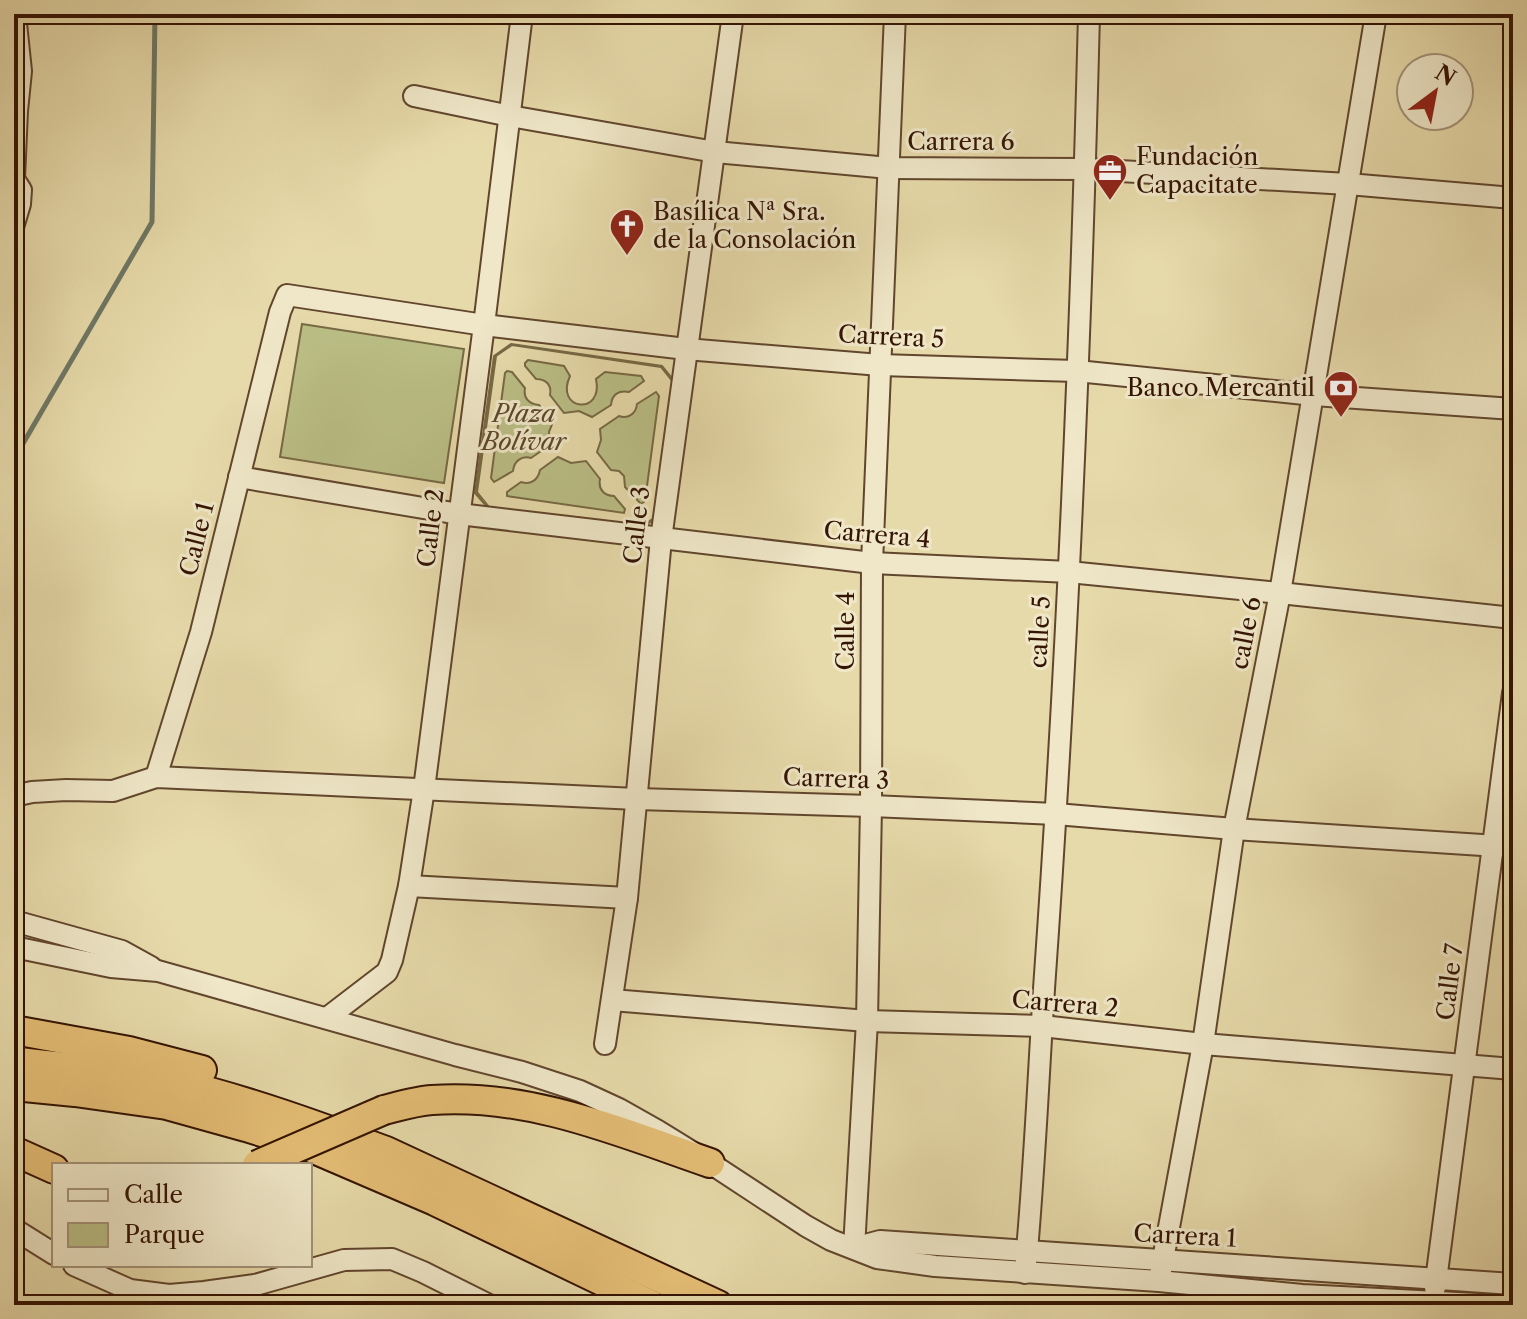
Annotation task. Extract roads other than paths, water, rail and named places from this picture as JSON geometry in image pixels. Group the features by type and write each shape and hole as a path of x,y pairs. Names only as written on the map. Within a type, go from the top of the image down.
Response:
{"highway":[{"path":"14,1030 129,1051 199,1069 293,1100 335,1116 417,1156 438,1175"},
{"path":"14,1061 168,1081 245,1101 386,1151 718,1305"},
{"path":"14,1086 167,1105 307,1146 435,1201 652,1305"},
{"path":"262,1163 384,1110 429,1100 485,1099 540,1108 583,1120 710,1163"},
{"path":"14,1151 52,1168"}],"street":[{"path":"14,224 21,190 14,179 21,71 15,14"},
{"name":"Calle 2","path":"327,1018 387,972 409,886 424,789 522,14"},
{"name":"Calle 3","path":"605,1044 627,898 661,539 733,14"},
{"name":"Calle 4","path":"854,1248 867,1021 872,563 895,14"},
{"name":"calle 5","path":"1026,1263 1069,572 1089,14"},
{"name":"calle 6","path":"1160,1271 1203,1044 1234,829 1280,593 1376,14"},
{"name":"Carrera 6","path":"414,96 715,152 889,168 1085,169 1348,184 1513,198"},
{"name":"Carrera 5","path":"280,312 287,295 484,325 686,349 880,365 1077,371 1314,395 1513,409"},
{"name":"Calle 1","path":"156,777 201,632 280,312"},
{"name":"Carrera 4","path":"239,477 459,514 872,563 1069,572 1513,618"},
{"name":"Calle 7","path":"1434,1301 1465,1066 1503,847 1513,693"},
{"path":"14,796 66,790 113,791 156,777"},
{"name":"Carrera 3","path":"156,777 1056,814 1503,847"},
{"path":"409,886 627,898"},
{"path":"14,921 122,951 158,971"},
{"path":"14,947 111,967 158,971 522,1072 580,1091 619,1109 710,1163 806,1226 854,1248"},
{"name":"Carrera 2","path":"612,1000 867,1021 1042,1026 1203,1044 1513,1069"},
{"path":"14,1229 52,1253"},
{"name":"Carrera 1","path":"854,1248 880,1241 1026,1263 1160,1271 1435,1277 1513,1284"},
{"path":"78,1267 130,1290 169,1295 255,1285 344,1260 392,1259 489,1305"},
{"name":"Carrera 1","path":"1160,1271 1302,1295 1496,1305"}],"waterway":[{"path":"14,459 152,222 155,14"}],"place":[{"name":"Fundación Capacitate","path":"1110,202"},
{"name":"Basílica Nª Sra. de la Consolación","path":"627,257"},
{"name":"Banco Mercantil","path":"1341,419"}],"park label":[{"name":"Plaza Bolívar","path":"524,428"}]}
